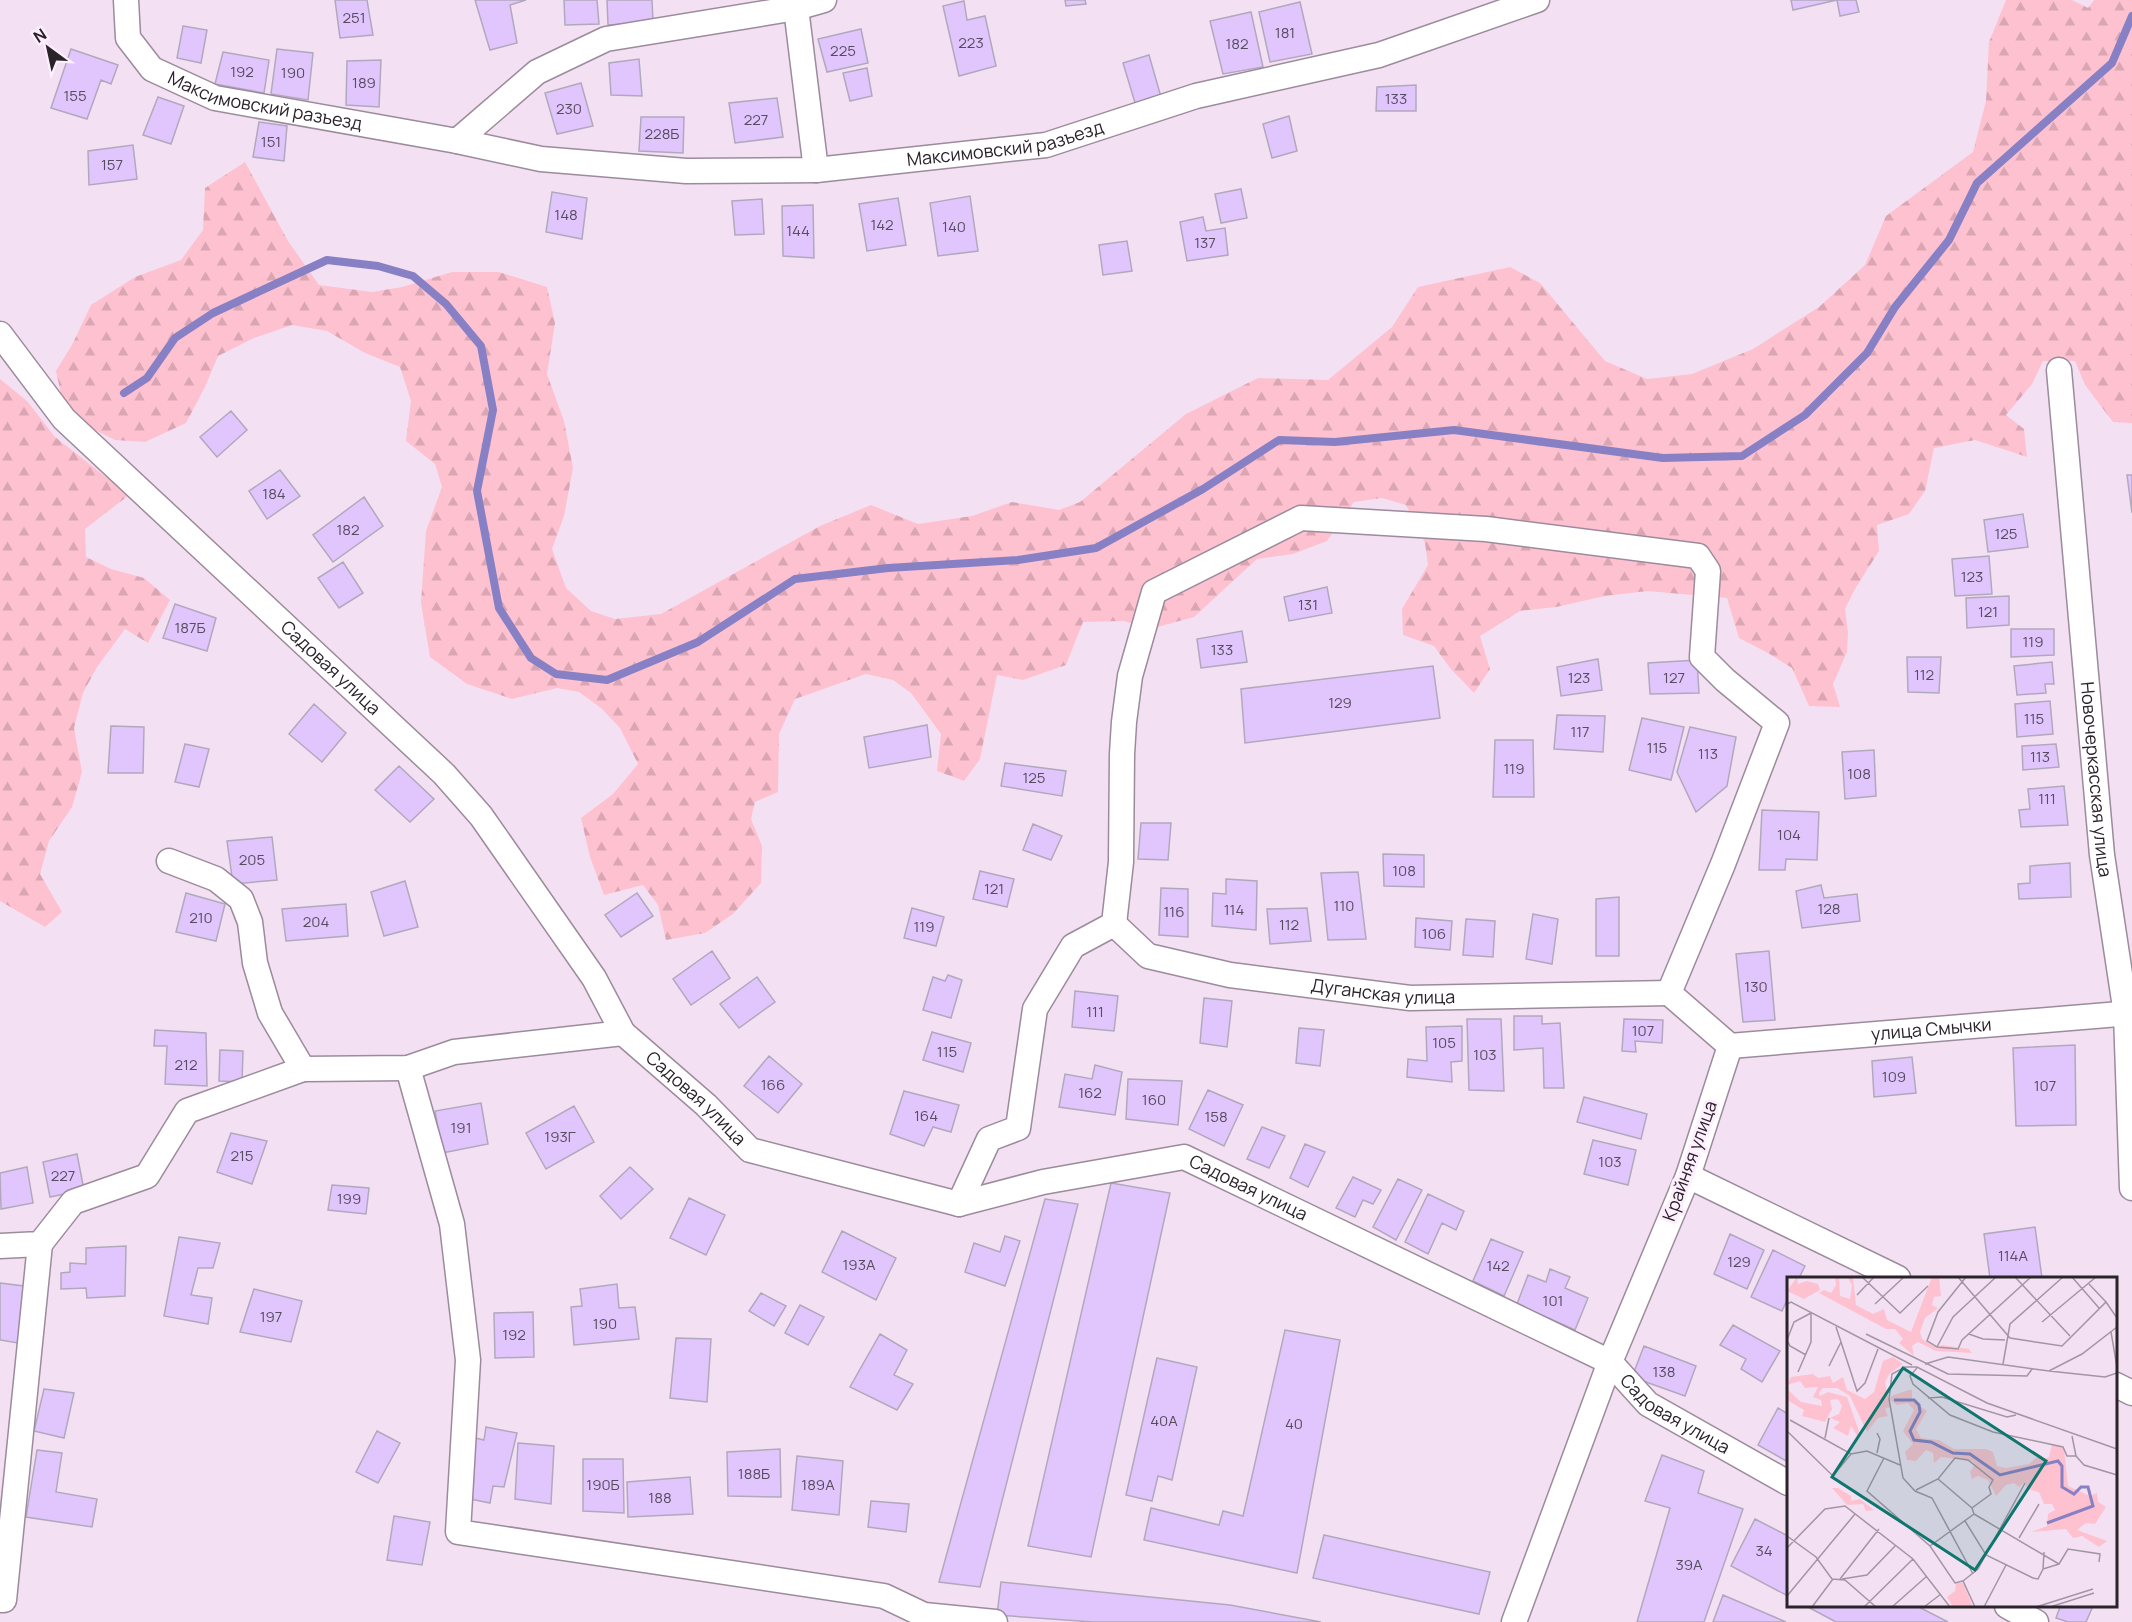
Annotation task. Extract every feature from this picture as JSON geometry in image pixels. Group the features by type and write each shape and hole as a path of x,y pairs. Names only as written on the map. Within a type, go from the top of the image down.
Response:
{"street":[{"name":"Максимовский разъезд","path":"126,0 128,38 152,69 215,98 458,141 541,159 686,171 816,170 1046,145 1196,96 1379,55 1537,0"},
{"path":"458,141 537,72 606,39 709,10 796,8 824,0"},
{"path":"796,8 816,170"},
{"name":"Садовая улица","path":"0,334 64,419 444,774 481,816 594,978 623,1033 706,1105 750,1150 959,1204 1043,1182 1184,1157 1610,1362 1648,1404 1787,1482"},
{"name":"Новочеркасская улица","path":"2059,370 2102,855 2129,1014 2132,1188"},
{"path":"959,1204 989,1138 1017,1128 1035,1009 1072,946 1114,924 1121,862 1122,754 1130,676 1154,592 1301,518 1486,530 1698,556 1708,571 1702,657 1725,680 1777,723 1723,864 1669,993 1731,1046"},
{"path":"169,861 216,879 241,899 250,922 255,963 270,1013 303,1069"},
{"name":"Дуганская улица","path":"1114,924 1148,956 1230,975 1410,998 1669,993"},
{"name":"улица Смычки","path":"1731,1046 2129,1014"},
{"path":"0,1600 4,1600 40,1244 73,1202 147,1176 187,1111 303,1069 408,1068 454,1052 623,1033"},
{"name":"Крайняя улица","path":"1514,1622 1610,1362 1688,1176 1731,1046"},
{"path":"408,1068 452,1224 468,1360 458,1532 884,1596 924,1615 995,1622"},
{"path":"1688,1176 1896,1277"},
{"path":"0,1246 40,1244"},
{"path":"2117,1386 2132,1393"},
{"path":"2010,1607 2036,1622"}],"green space":[{"path":"2006,0 2072,0 2088,8 2094,0 2132,0 2132,423 2113,422 2085,385 2075,361 2043,361 2032,384 2006,415 2024,429 2027,457 1975,440 1934,448 1925,491 1909,514 1877,525 1879,551 1845,609 1848,632 1847,652 1833,684 1840,707 1809,706 1792,668 1739,638 1727,598 1647,591 1520,611 1480,636 1490,669 1474,693 1450,668 1434,646 1403,635 1402,609 1428,565 1425,543 1406,505 1382,498 1354,502 1327,541 1293,554 1257,559 1194,617 1150,629 1124,621 1083,622 1066,665 1023,680 997,675 980,759 964,781 937,771 941,734 911,693 893,680 866,674 795,699 779,734 778,792 755,802 751,819 762,846 761,883 733,914 705,933 666,940 658,905 643,885 604,895 590,857 581,818 613,794 638,764 620,728 601,708 579,692 557,688 512,699 467,684 430,657 421,603 426,531 442,487 435,464 406,441 411,401 400,367 365,353 327,331 292,325 254,338 218,356 186,423 145,442 115,440 85,425 61,394 56,371 73,343 91,305 135,277 181,260 203,230 205,188 245,162 288,241 319,285 372,292 402,287 452,272 499,272 547,287 555,323 547,374 564,421 573,468 564,516 552,549 566,588 591,611 615,619 661,614 820,526 871,505 918,524 972,516 1012,502 1059,510 1080,502 1186,414 1258,378 1328,380 1392,327 1418,287 1510,267 1540,283 1605,361 1647,379 1692,374 1753,349 1819,307 1865,265 1886,216 1973,152 1986,101 1989,42"},
{"path":"0,379 27,401 55,437 129,495 85,529 86,557 111,569 144,578 170,600 148,643 125,629 97,667 83,693 74,728 82,772 72,807 49,841 40,874 62,912 45,927 0,901"}],"building":[{"path":"335,0 367,0 373,35 340,38"},
{"path":"475,0 526,0 510,5 517,43 490,50"},
{"path":"564,0 597,0 599,24 565,25"},
{"path":"607,0 652,0 653,22 608,25"},
{"path":"1065,0 1085,0 1086,4 1066,6"},
{"path":"1791,0 1837,0 1793,10"},
{"path":"1837,0 1856,0 1859,12 1840,16"},
{"path":"964,1 967,20 985,16 996,66 959,76 943,6"},
{"path":"1300,2 1312,54 1270,62 1259,12"},
{"path":"1251,12 1263,67 1223,74 1210,21"},
{"path":"183,26 207,30 201,63 177,58"},
{"path":"861,29 868,63 827,72 818,39"},
{"path":"71,49 118,65 111,84 101,80 87,119 51,108"},
{"path":"277,49 313,53 308,100 271,94"},
{"path":"223,52 269,60 264,93 215,84"},
{"path":"1149,55 1161,97 1136,106 1123,63"},
{"path":"639,59 642,96 611,95 609,63"},
{"path":"381,60 379,107 346,105 347,61"},
{"path":"867,68 872,96 850,101 843,73"},
{"path":"581,83 593,126 557,134 545,93"},
{"path":"1416,85 1416,111 1376,111 1377,87"},
{"path":"158,97 184,106 171,144 143,135"},
{"path":"777,98 783,137 735,143 729,103"},
{"path":"1289,116 1297,151 1272,158 1263,124"},
{"path":"641,117 684,117 683,153 639,151"},
{"path":"259,122 287,126 284,161 253,157"},
{"path":"133,145 137,179 89,185 88,151"},
{"path":"1241,189 1247,218 1221,223 1215,194"},
{"path":"552,192 587,198 582,239 546,232"},
{"path":"970,196 978,251 938,256 930,203"},
{"path":"898,198 906,245 867,251 859,204"},
{"path":"762,199 764,234 735,235 732,201"},
{"path":"813,205 814,258 783,256 782,206"},
{"path":"1203,217 1206,231 1225,228 1228,255 1187,261 1180,222"},
{"path":"1127,241 1132,271 1103,275 1099,245"},
{"path":"231,411 247,430 217,457 200,437"},
{"path":"280,470 300,496 267,519 249,491"},
{"path":"2127,475 2132,475 2132,513"},
{"path":"364,497 383,526 333,562 313,535"},
{"path":"2023,514 2028,547 1988,552 1984,520"},
{"path":"1989,556 1992,594 1955,596 1952,559"},
{"path":"343,562 363,593 339,608 318,578"},
{"path":"1327,587 1332,613 1289,621 1284,597"},
{"path":"2009,596 2009,625 1967,628 1966,598"},
{"path":"175,604 216,618 207,651 163,638"},
{"path":"2011,629 2054,629 2054,655 2011,657"},
{"path":"1242,631 1247,662 1201,668 1197,639"},
{"path":"1907,657 1941,657 1939,693 1908,692"},
{"path":"1598,659 1602,690 1561,696 1557,667"},
{"path":"1697,660 1699,693 1650,694 1648,663"},
{"path":"2052,662 2054,684 2045,684 2046,693 2017,695 2014,666"},
{"path":"1433,666 1440,718 1245,743 1241,689"},
{"path":"2050,701 2053,734 2017,737 2015,704"},
{"path":"314,704 346,733 322,762 289,734"},
{"path":"1557,715 1605,716 1603,752 1554,749"},
{"path":"1642,718 1684,727 1671,780 1629,770"},
{"path":"927,725 931,757 869,768 864,737"},
{"path":"111,726 144,727 143,773 108,773"},
{"path":"1690,727 1736,737 1727,786 1696,812 1677,772"},
{"path":"1495,740 1533,740 1534,797 1493,797"},
{"path":"185,744 209,749 199,787 175,782"},
{"path":"2056,744 2059,767 2023,770 2022,746"},
{"path":"1874,750 1876,796 1845,799 1842,752"},
{"path":"1005,763 1066,771 1062,796 1001,786"},
{"path":"399,766 434,799 410,822 375,790"},
{"path":"2064,786 2068,825 2021,827 2019,810 2030,809 2028,789"},
{"path":"1762,810 1819,812 1817,860 1786,859 1785,870 1759,870"},
{"path":"1141,823 1171,823 1168,860 1138,859"},
{"path":"1033,824 1062,836 1051,860 1023,850"},
{"path":"272,837 277,880 233,884 227,841"},
{"path":"1383,854 1424,855 1424,887 1384,886"},
{"path":"2070,863 2071,897 2019,899 2018,884 2030,883 2030,866"},
{"path":"980,871 1014,879 1007,907 973,899"},
{"path":"1358,872 1366,939 1328,940 1321,873"},
{"path":"1226,879 1257,881 1256,930 1212,926 1213,893 1226,894"},
{"path":"405,881 418,927 384,936 371,892"},
{"path":"1821,885 1824,898 1857,894 1860,921 1802,928 1796,891"},
{"path":"1161,888 1188,889 1188,937 1159,935"},
{"path":"186,893 225,904 216,941 176,932"},
{"path":"637,893 653,916 621,937 605,915"},
{"path":"1619,897 1619,956 1596,956 1596,899"},
{"path":"346,904 348,936 286,941 282,909"},
{"path":"912,908 944,917 936,946 904,938"},
{"path":"1307,908 1311,941 1270,944 1267,909"},
{"path":"1533,914 1558,919 1552,964 1526,959"},
{"path":"1416,918 1452,921 1450,950 1415,947"},
{"path":"1466,919 1495,921 1493,957 1463,955"},
{"path":"712,951 730,978 691,1005 673,979"},
{"path":"1769,951 1775,1020 1743,1022 1736,954"},
{"path":"948,975 962,980 951,1018 923,1010 933,977 945,981"},
{"path":"757,977 775,1002 739,1028 720,1004"},
{"path":"1075,991 1118,996 1114,1031 1072,1027"},
{"path":"1204,998 1232,1001 1227,1047 1200,1043"},
{"path":"1514,1016 1542,1016 1542,1024 1560,1023 1564,1088 1544,1088 1543,1048 1514,1050"},
{"path":"1467,1019 1501,1019 1504,1091 1469,1090"},
{"path":"1624,1019 1663,1020 1662,1043 1635,1041 1636,1052 1622,1051"},
{"path":"1462,1026 1462,1061 1451,1062 1452,1082 1407,1077 1408,1059 1427,1061 1426,1027"},
{"path":"1299,1028 1324,1030 1320,1066 1296,1063"},
{"path":"155,1030 206,1033 207,1086 165,1084 167,1046 154,1046"},
{"path":"932,1032 971,1043 963,1072 923,1060"},
{"path":"2075,1045 2076,1125 2016,1126 2013,1048"},
{"path":"220,1050 243,1051 242,1082 219,1081"},
{"path":"769,1056 802,1084 778,1113 744,1086"},
{"path":"1912,1057 1916,1093 1874,1097 1872,1061"},
{"path":"1095,1065 1122,1072 1115,1115 1059,1107 1065,1074 1092,1079"},
{"path":"1128,1079 1182,1081 1178,1125 1126,1119"},
{"path":"1208,1090 1243,1105 1224,1146 1189,1129"},
{"path":"904,1091 959,1105 951,1132 933,1127 924,1146 890,1134"},
{"path":"1584,1097 1647,1114 1641,1139 1577,1122"},
{"path":"481,1103 488,1144 442,1153 435,1111"},
{"path":"574,1106 594,1142 546,1169 526,1133"},
{"path":"1262,1127 1285,1136 1269,1168 1247,1159"},
{"path":"231,1133 267,1141 252,1184 217,1172"},
{"path":"1593,1140 1636,1150 1628,1185 1584,1174"},
{"path":"1305,1144 1325,1152 1308,1187 1290,1178"},
{"path":"77,1154 84,1190 50,1197 43,1162"},
{"path":"27,1167 33,1203 1,1209 0,1173"},
{"path":"630,1167 653,1189 621,1219 600,1196"},
{"path":"1353,1177 1381,1190 1373,1204 1363,1200 1355,1217 1336,1208"},
{"path":"1398,1179 1422,1190 1396,1240 1373,1227"},
{"path":"1111,1183 1170,1193 1091,1557 1028,1546"},
{"path":"332,1185 369,1188 366,1214 328,1210"},
{"path":"1428,1194 1464,1211 1456,1230 1442,1223 1428,1254 1405,1242"},
{"path":"689,1198 725,1215 706,1255 670,1238"},
{"path":"1045,1199 1078,1204 980,1587 939,1582"},
{"path":"2035,1227 2042,1277 1990,1277 1984,1234"},
{"path":"842,1231 896,1258 876,1300 822,1272"},
{"path":"1730,1234 1764,1250 1747,1289 1714,1274"},
{"path":"1005,1236 1020,1241 1005,1286 965,1272 974,1243 1000,1252"},
{"path":"179,1237 220,1243 213,1268 198,1268 191,1295 212,1298 208,1324 164,1316"},
{"path":"1491,1239 1523,1252 1504,1296 1473,1281"},
{"path":"126,1246 125,1296 87,1298 86,1288 61,1289 61,1273 70,1272 70,1263 86,1264 86,1248"},
{"path":"1773,1250 1805,1266 1800,1277 1787,1277 1787,1300 1782,1311 1751,1297"},
{"path":"1550,1269 1570,1277 1565,1288 1588,1298 1575,1330 1517,1304 1528,1275 1546,1282"},
{"path":"0,1283 24,1286 18,1343 0,1340"},
{"path":"617,1284 619,1308 635,1307 639,1339 574,1345 571,1307 582,1306 580,1289"},
{"path":"254,1289 302,1301 291,1342 240,1332"},
{"path":"761,1293 786,1306 774,1326 749,1311"},
{"path":"800,1305 824,1317 808,1345 785,1333"},
{"path":"533,1312 534,1357 495,1358 494,1313"},
{"path":"1733,1325 1780,1351 1762,1382 1741,1369 1746,1359 1720,1345"},
{"path":"1285,1330 1340,1340 1297,1573 1144,1540 1151,1508 1219,1525 1223,1511 1243,1516"},
{"path":"880,1334 907,1350 894,1375 913,1384 897,1410 850,1387"},
{"path":"676,1338 711,1339 707,1402 670,1398"},
{"path":"1644,1346 1696,1366 1685,1396 1632,1377"},
{"path":"1157,1358 1197,1367 1172,1480 1158,1476 1152,1501 1126,1495"},
{"path":"44,1389 74,1393 64,1438 34,1431"},
{"path":"1778,1408 1787,1413 1787,1461 1758,1445"},
{"path":"486,1427 517,1433 504,1487 493,1486 490,1503 465,1498 471,1437 484,1440"},
{"path":"377,1431 400,1443 378,1483 356,1472"},
{"path":"518,1443 554,1446 551,1504 515,1499"},
{"path":"780,1449 781,1497 728,1496 727,1452"},
{"path":"37,1450 62,1453 56,1492 97,1499 92,1527 26,1517"},
{"path":"1662,1455 1704,1471 1698,1493 1743,1509 1704,1622 1637,1622 1670,1508 1645,1501"},
{"path":"797,1456 843,1461 839,1515 792,1510"},
{"path":"583,1459 623,1459 624,1513 583,1511"},
{"path":"690,1477 693,1514 628,1517 627,1482"},
{"path":"871,1501 909,1504 906,1532 868,1527"},
{"path":"394,1516 430,1522 422,1565 387,1560"},
{"path":"1755,1519 1787,1535 1787,1595 1731,1566"},
{"path":"1324,1535 1490,1572 1479,1614 1313,1578"},
{"path":"1001,1582 1230,1605 1321,1622 1093,1622 997,1615"},
{"path":"1723,1595 1786,1622 1713,1622"},
{"path":"1808,1607 1919,1607 1948,1622 1836,1622"},
{"path":"2060,1607 2093,1607 2086,1622 2068,1622 2056,1618"}],"waterway":[{"path":"124,393 147,378 175,338 213,313 327,260 378,266 413,276 446,304 481,346 493,410 477,491 499,608 531,658 556,674 607,680 698,642 795,579 888,568 1018,560 1096,548 1203,489 1279,440 1335,442 1454,430 1663,458 1742,456 1805,415 1867,353 1895,307 1949,240 1977,183 2112,63 2132,16"}]}
